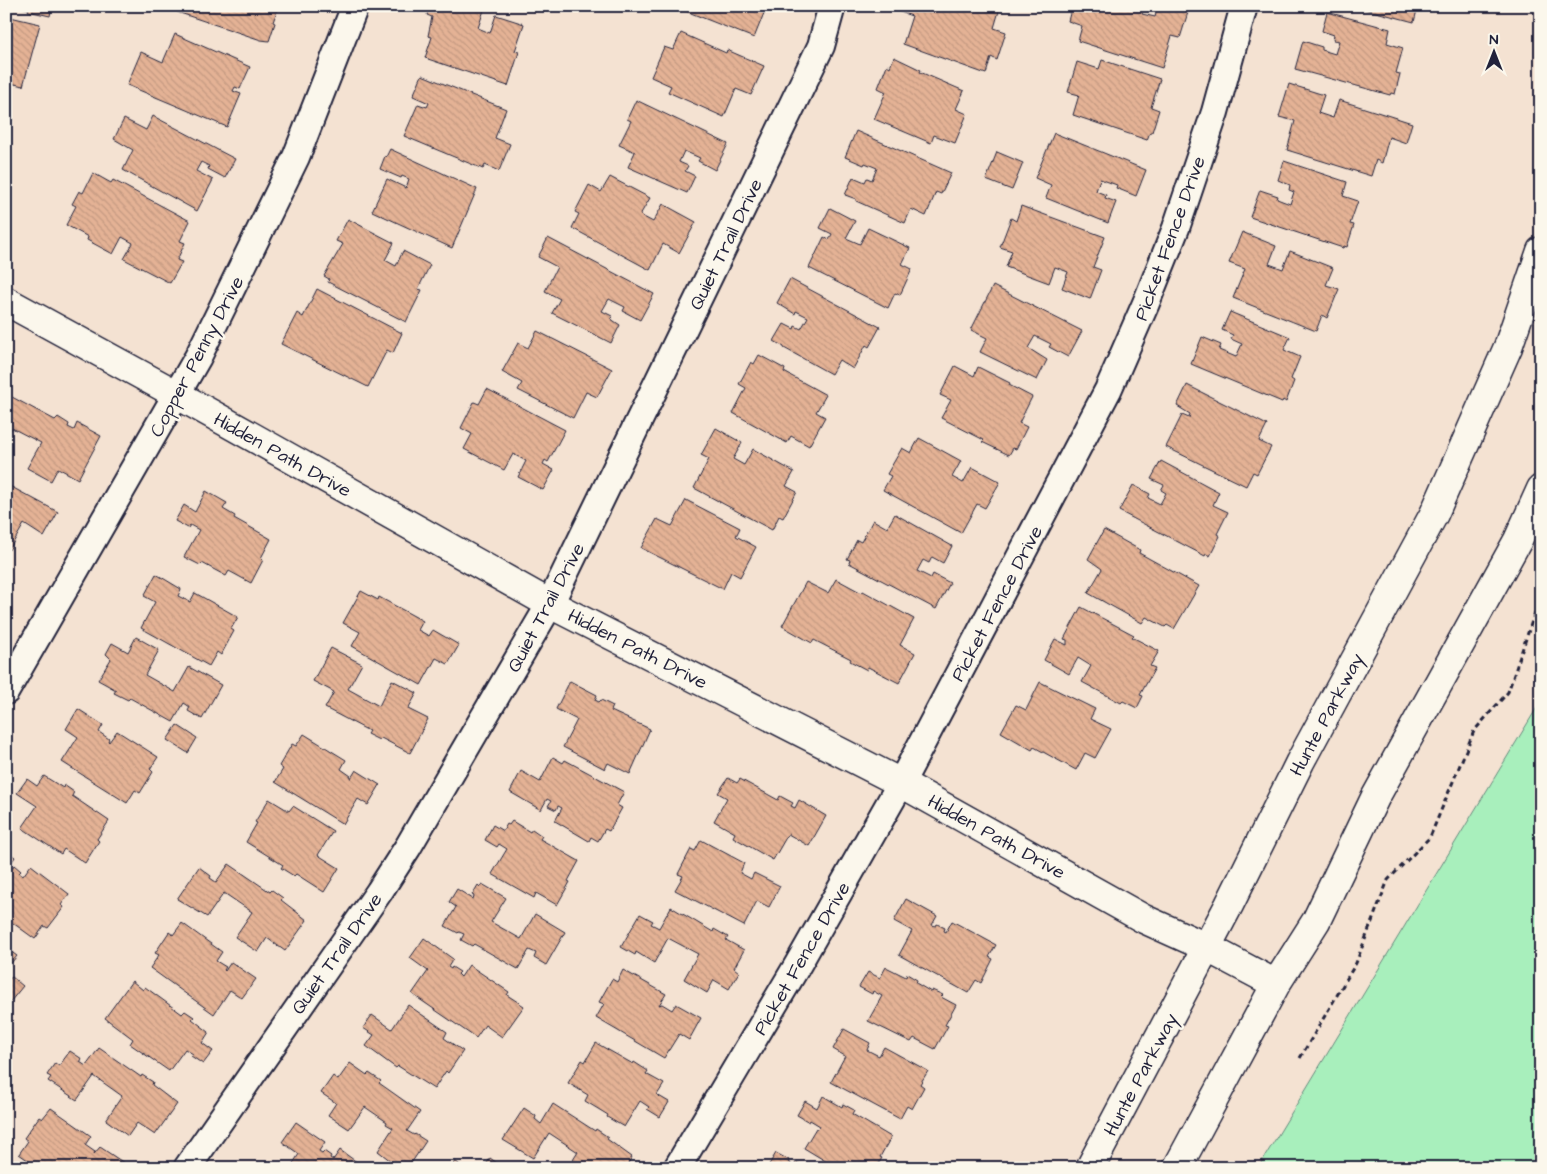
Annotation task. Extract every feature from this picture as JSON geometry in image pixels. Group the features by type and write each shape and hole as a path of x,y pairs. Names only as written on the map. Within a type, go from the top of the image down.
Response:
{"main road":[{"name":"Hunte Parkway","path":"1090,1168 1245,873 1300,762 1434,514 1508,347 1541,251"},
{"name":"Hidden Path Drive","path":"6,301 550,604 901,783 1144,919 1206,947 1276,984"},
{"path":"1178,1168 1276,984 1316,921 1375,798 1518,540 1541,489"}],"street":[{"name":"Copper Penny Drive","path":"6,691 198,357 296,157 355,6"},
{"name":"Quiet Trail Drive","path":"187,1168 374,900 408,847 550,604 821,46 832,6"},
{"name":"Picket Fence Drive","path":"677,1168 797,966 901,783 1112,382 1176,228 1215,112 1244,6"}],"path":[{"path":"1300,1058 1356,962 1388,880 1430,837 1474,731 1508,692 1534,615 1541,605"}],"green space":[{"path":"1541,701 1541,1168 1258,1168"}],"building":[{"path":"17,6 52,6 50,16 28,11 29,9"},
{"path":"179,6 274,6 273,10 277,11 269,41 177,12"},
{"path":"430,6 472,6 484,10 478,28 490,33 496,15 524,24 515,51 519,52 508,86 425,58 432,37 428,36 432,17 427,15"},
{"path":"673,6 776,6 774,11 766,8 754,38"},
{"path":"898,6 985,6 999,11 994,28 1006,32 997,60 991,57 986,74 903,44 912,16 897,11"},
{"path":"1072,6 1144,6 1142,14 1155,17 1158,6 1180,6 1189,9 1180,38 1172,36 1162,68 1078,41 1082,26 1068,21"},
{"path":"1353,6 1418,6 1414,22"},
{"path":"1327,12 1390,29 1387,43 1403,48 1396,73 1400,74 1395,94 1391,93 1390,95 1295,69 1303,41 1322,47 1322,50 1335,54 1339,41 1333,40 1334,35 1322,31"},
{"path":"6,16 40,24 23,86 6,82"},
{"path":"681,33 726,53 727,50 764,66 751,95 736,89 724,117 668,92 671,86 651,77 664,47 673,50"},
{"path":"175,34 250,67 240,89 235,87 233,91 241,94 227,127 127,85 141,52 163,62"},
{"path":"894,57 921,70 920,72 964,91 956,109 967,114 955,143 934,135 931,143 874,119 886,92 878,88 887,65 890,67"},
{"path":"1102,60 1160,79 1151,107 1159,110 1152,132 1150,132 1147,140 1073,115 1079,95 1068,92 1077,62 1099,69"},
{"path":"422,75 506,109 495,138 510,144 499,171 485,165 483,169 404,136 418,104 427,107 429,103 413,96"},
{"path":"1289,84 1324,95 1318,113 1333,118 1339,100 1412,123 1406,143 1389,137 1382,163 1376,160 1371,176 1287,150 1295,121 1279,117"},
{"path":"636,100 728,144 715,170 698,161 700,158 684,151 679,162 688,166 685,171 695,176 687,193 628,167 635,152 619,145 631,121 627,119"},
{"path":"6,115 13,118 6,131"},
{"path":"153,116 235,159 225,178 208,169 209,166 201,162 196,171 213,180 197,211 123,170 133,150 114,139 124,119 146,130"},
{"path":"856,131 951,173 941,194 936,192 926,216 911,209 905,223 845,195 853,177 865,182 867,178 872,180 877,168 845,157"},
{"path":"1054,133 1146,170 1136,196 1116,188 1117,185 1100,179 1096,191 1106,195 1105,198 1116,202 1108,223 1046,198 1051,185 1035,178"},
{"path":"390,149 477,189 452,248 372,211 387,179 406,188 409,179 402,176 401,178 380,169"},
{"path":"997,152 1023,163 1012,190 986,180"},
{"path":"1284,161 1347,182 1343,196 1358,201 1350,224 1354,225 1347,247 1344,246 1343,248 1250,217 1260,190 1278,196 1277,199 1290,204 1294,192 1289,190 1290,185 1278,180"},
{"path":"93,173 111,183 113,180 190,221 180,241 185,243 177,260 182,262 170,283 124,259 133,243 122,237 113,254 87,240 88,237 66,225 76,206 72,204 79,191 83,193"},
{"path":"610,177 650,198 640,215 653,222 663,204 696,222 679,253 663,244 650,270 572,228 579,214 575,212 589,185 601,192"},
{"path":"1021,206 1105,237 1093,267 1101,270 1090,299 1062,288 1068,272 1055,267 1049,283 1006,267 1012,251 1000,247 1011,218 1016,221"},
{"path":"830,208 855,221 846,238 860,244 868,228 910,248 902,264 912,269 900,295 895,293 888,308 809,268 824,237 829,240 832,234 820,228"},
{"path":"348,219 394,243 385,260 396,266 403,251 430,265 418,289 422,290 406,322 328,282 329,279 324,276 343,244 336,241"},
{"path":"1242,232 1276,246 1269,264 1283,269 1290,251 1333,268 1326,285 1339,289 1327,318 1322,315 1316,331 1233,298 1245,269 1229,263"},
{"path":"548,238 654,294 640,320 623,311 625,307 609,299 602,311 612,316 611,319 620,325 611,343 552,313 560,299 545,291 557,267 538,257"},
{"path":"790,279 880,327 869,347 866,345 853,369 839,360 831,374 774,341 784,324 794,329 795,326 801,329 808,317 796,311 795,314 777,303"},
{"path":"993,286 1082,331 1068,357 1049,347 1051,344 1035,336 1028,348 1047,360 1037,380 980,352 987,338 971,330"},
{"path":"317,289 402,333 393,353 387,350 368,387 281,344 297,313 303,317"},
{"path":"1230,312 1290,337 1284,350 1300,357 1291,379 1294,381 1286,402 1191,364 1202,337 1221,345 1219,350 1236,357 1242,344 1231,339 1233,335 1222,330"},
{"path":"537,331 612,369 597,397 586,392 573,418 518,390 522,383 502,372 518,343 528,348"},
{"path":"759,355 785,369 784,372 826,395 816,412 825,417 809,446 791,436 787,443 733,413 746,388 739,384 751,362 754,364"},
{"path":"955,366 974,376 978,367 1010,383 1009,385 1032,397 1019,423 1027,427 1016,449 1013,448 1009,455 941,418 951,400 940,395"},
{"path":"1187,385 1267,425 1259,441 1271,447 1257,474 1253,472 1246,486 1166,447 1182,415 1189,418 1190,414 1177,406"},
{"path":"487,389 565,430 548,462 545,460 543,464 554,470 543,490 518,477 526,461 513,454 504,470 464,449 472,434 461,428 474,402 479,404"},
{"path":"12,397 55,420 58,417 69,424 68,427 74,430 77,423 101,436 78,479 58,468 51,481 27,468 41,443 12,428 6,438 6,408"},
{"path":"716,428 742,443 733,459 744,465 753,449 794,472 786,486 797,492 783,518 779,516 772,530 694,488 709,459 701,455"},
{"path":"919,438 961,461 952,477 963,483 972,467 1000,482 985,508 977,504 961,533 883,490 891,476 887,474 902,448 911,453"},
{"path":"1161,461 1219,492 1213,505 1228,512 1217,534 1220,536 1210,556 1206,554 1205,556 1119,511 1133,485 1150,494 1148,498 1160,504 1166,493 1161,490 1164,485 1151,479"},
{"path":"6,484 58,512 44,537 24,524 9,550 6,548"},
{"path":"206,491 227,503 223,509 235,516 234,518 271,539 251,583 229,571 226,576 202,563 200,565 184,557 199,530 190,525 188,528 175,521 184,505 195,512"},
{"path":"686,500 740,528 736,536 756,547 740,577 731,572 723,589 641,548 657,519 672,526"},
{"path":"895,514 952,546 943,563 932,557 929,563 923,560 917,571 931,578 933,574 950,583 936,609 849,563 850,560 847,559 857,540 861,542 873,520 887,528"},
{"path":"1104,530 1140,550 1139,553 1199,586 1174,629 1167,625 1165,627 1146,617 1142,623 1088,593 1102,569 1088,559"},
{"path":"156,574 181,589 178,596 190,602 195,593 238,617 231,629 234,631 221,655 217,652 209,666 141,628 155,602 144,596"},
{"path":"836,579 862,593 863,591 914,619 900,645 915,653 899,683 868,667 867,670 850,661 851,659 814,640 812,643 782,626 806,582 828,593"},
{"path":"361,591 378,600 379,597 423,621 418,630 429,636 433,630 459,645 448,664 436,658 421,685 352,646 360,632 343,623"},
{"path":"1081,607 1134,635 1132,637 1159,651 1150,666 1155,668 1140,695 1143,696 1137,708 1123,701 1121,703 1082,682 1091,666 1078,658 1069,674 1044,660 1055,639 1067,645 1067,640 1064,639"},
{"path":"136,637 159,650 145,675 175,692 189,667 221,685 202,719 188,711 190,707 184,703 173,722 130,698 128,700 114,693 116,690 98,680 111,659 106,654 112,643 128,652"},
{"path":"331,648 362,664 348,689 379,706 392,680 417,693 408,709 428,719 410,753 381,738 379,740 367,734 369,731 325,708 334,692 313,681"},
{"path":"570,681 597,695 595,700 599,702 601,700 613,706 611,711 650,729 630,774 608,763 605,769 563,747 577,720 556,709"},
{"path":"1040,682 1095,709 1090,719 1111,729 1095,758 1085,753 1076,770 1034,747 1032,750 1001,732 1016,705 1026,710"},
{"path":"78,709 103,725 99,732 109,739 109,742 117,731 158,757 150,769 153,772 140,793 135,790 127,803 62,762 78,737 66,729"},
{"path":"177,725 197,738 188,753 167,740"},
{"path":"304,734 346,760 341,769 351,776 350,778 356,770 380,785 368,805 358,799 343,824 275,782 283,769 279,766 292,744 296,746"},
{"path":"553,757 563,763 565,760 624,792 617,805 622,808 609,831 605,829 598,841 591,837 589,841 555,821 562,808 558,806 556,810 548,806 551,801 547,799 541,810 510,792 521,771 540,782"},
{"path":"44,776 63,788 64,785 74,792 72,796 109,821 85,863 64,849 61,854 22,828 37,806 17,793 27,779 37,786"},
{"path":"728,778 737,783 740,779 778,800 780,796 793,803 791,806 795,808 799,800 826,816 809,846 788,834 773,860 733,837 735,833 714,821 727,798 718,793"},
{"path":"269,799 289,811 293,806 333,831 318,855 339,868 324,892 296,874 294,876 281,868 283,865 246,842"},
{"path":"512,821 530,832 532,829 542,836 540,839 579,861 557,905 536,893 534,898 492,874 507,849 499,844 497,847 485,840 493,825 503,831 507,824 509,825"},
{"path":"701,840 744,863 740,873 751,879 754,873 780,886 769,907 757,901 744,926 675,890 683,876 678,874 691,849 695,851"},
{"path":"6,851 15,857 9,866 12,868 14,865 21,871 19,873 23,876 31,865 69,894 61,905 64,907 48,928 44,926 35,939 6,918"},
{"path":"229,864 270,892 272,890 283,898 281,900 307,920 285,951 267,938 258,952 235,937 252,912 224,893 207,917 177,899 199,867 216,882"},
{"path":"482,884 506,898 491,922 521,939 535,914 565,932 546,965 534,958 536,953 529,950 518,969 474,944 472,946 461,940 464,934 445,926 456,907 449,902 457,889 473,899 474,896 472,895 478,885 480,887"},
{"path":"906,899 937,916 932,925 936,926 937,924 945,928 944,931 946,932 952,921 996,945 989,957 993,959 981,983 976,980 968,993 899,955 912,931 894,921"},
{"path":"671,907 713,932 714,929 728,937 726,940 744,950 734,968 739,972 729,989 714,980 707,993 684,979 698,954 668,938 654,963 636,952 635,955 621,947 640,914 653,921 651,924 659,928"},
{"path":"182,923 222,952 216,961 226,967 225,971 231,962 256,979 242,998 230,990 214,1014 150,968 159,955 155,953 169,932 173,935"},
{"path":"424,938 453,959 448,967 451,969 452,967 460,972 458,974 461,977 469,965 509,992 507,995 524,1006 502,1037 485,1025 476,1038 412,994 428,971 410,958"},
{"path":"6,948 17,956 6,969"},
{"path":"886,967 906,977 907,974 917,980 916,983 931,992 932,990 943,995 941,997 956,1005 945,1025 948,1026 935,1049 914,1038 911,1042 868,1021 882,996 873,991 872,994 859,987 868,972 880,978"},
{"path":"623,970 666,994 659,1005 662,1004 672,1010 676,1004 701,1018 689,1040 679,1034 664,1058 596,1018 604,1004 599,1002 612,979 617,982"},
{"path":"6,977 9,979 12,977 23,986 6,1007"},
{"path":"132,981 143,990 145,987 182,1014 185,1011 209,1032 202,1043 213,1051 203,1064 191,1056 193,1054 185,1049 169,1071 130,1044 133,1039 105,1018"},
{"path":"408,1005 447,1032 444,1038 463,1051 434,1089 398,1066 396,1068 366,1046 374,1035 363,1028 372,1015 392,1029"},
{"path":"844,1029 870,1043 867,1050 879,1056 884,1047 928,1071 920,1084 924,1087 912,1109 907,1106 900,1119 831,1082 845,1056 833,1049"},
{"path":"596,1043 633,1064 634,1062 648,1071 646,1074 664,1084 657,1095 669,1102 660,1117 647,1109 649,1107 640,1101 624,1127 585,1101 588,1095 568,1083 582,1060 585,1062"},
{"path":"99,1048 141,1077 142,1075 153,1082 152,1085 177,1104 155,1135 137,1123 128,1136 106,1120 122,1096 94,1076 77,1100 48,1081 51,1077 47,1075 55,1063 59,1066 70,1051 82,1059 80,1062 86,1066"},
{"path":"350,1063 367,1075 369,1073 381,1081 379,1083 420,1112 407,1131 426,1141 408,1168 400,1168 378,1151 393,1128 365,1107 349,1129 328,1115 336,1103 321,1093 333,1076 338,1080"},
{"path":"823,1096 842,1107 843,1104 854,1110 852,1114 891,1137 876,1168 837,1168 804,1148 816,1128 818,1129 820,1126 797,1115 805,1101 817,1108"},
{"path":"553,1104 595,1131 596,1129 608,1137 607,1139 632,1157 625,1168 568,1168 578,1152 549,1133 533,1158 503,1140 524,1108 536,1116 535,1119 541,1124"},
{"path":"51,1108 91,1136 85,1145 95,1152 94,1154 100,1147 124,1163 120,1168 39,1168 19,1154 28,1141 24,1138 39,1117 42,1119"},
{"path":"296,1122 325,1142 319,1151 322,1153 324,1151 333,1160 340,1150 365,1168 290,1168 299,1154 282,1142"},
{"path":"776,1153 789,1160 788,1162 794,1166 796,1162 806,1168 767,1168"},
{"path":"490,1158 504,1168 484,1168"},
{"path":"455,1161 464,1168 451,1168"}]}
